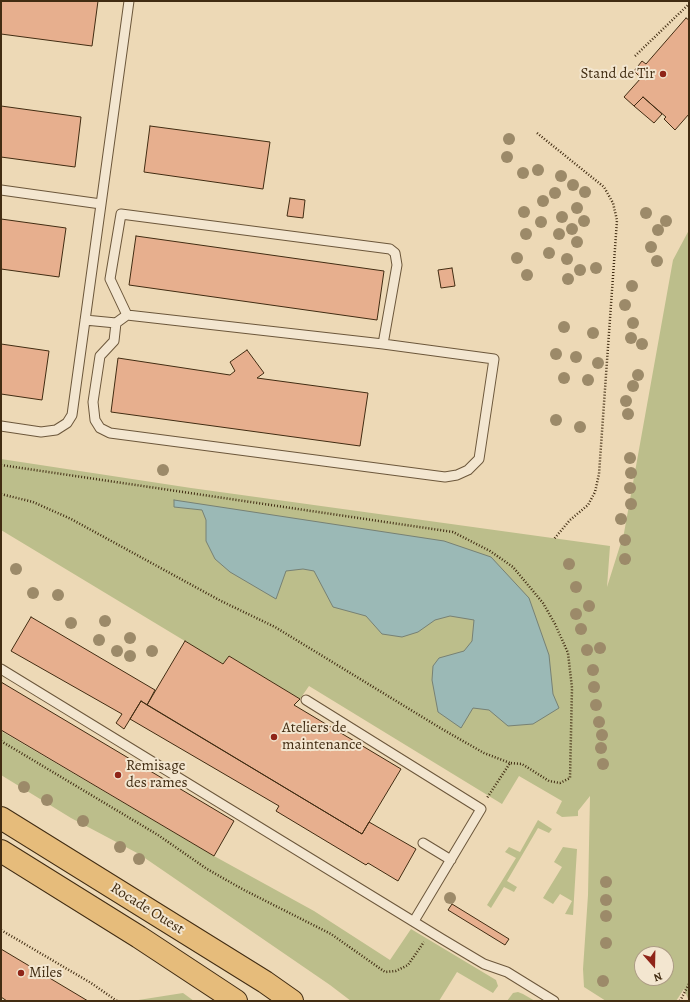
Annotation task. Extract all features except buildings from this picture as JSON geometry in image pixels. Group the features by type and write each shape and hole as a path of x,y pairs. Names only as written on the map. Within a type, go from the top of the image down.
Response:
{"highway":[{"name":"Rocade Ouest","path":"1,818 265,982 292,1001"},
{"name":"Rocade Ouest","path":"1,851 139,937 236,1001"}],"lane":[{"path":"1,426 41,432 56,430 67,423 72,415 129,1"},
{"path":"1,190 101,204"},
{"path":"127,315 110,279 121,214 390,249 395,254 397,265 383,344"},
{"path":"85,320 116,323 127,315 383,344 494,359 479,459 468,470 457,475 444,477 110,433 100,428 95,420 93,402 100,356 114,341 116,323"},
{"path":"1,669 430,932 484,964 507,972 554,1001"},
{"path":"306,700 481,809 414,921"},
{"path":"422,843 451,860"}],"path":[{"path":"635,56 689,4"},
{"path":"536,133 604,187 613,203 617,220 599,474 595,492 588,504 570,520 554,539"},
{"path":"1,464 453,532 490,551 513,567 543,603 555,624 568,653 572,688 570,778 560,784 549,781 522,764 510,763 484,753 275,627 221,601 71,519 33,502 1,494"},
{"path":"1,742 158,835 207,869 244,890 331,934 385,972 396,971 408,965 419,952 430,932"},
{"path":"481,809 510,763"},
{"path":"1,930 84,979 117,1001"},
{"path":"680,1001 689,984"}],"green space":[{"path":"689,230 689,1001 684,989 676,1001 606,1001 584,987 583,969 588,895 590,796 578,811 578,816 562,817 556,813 562,801 519,776 502,804 309,686 300,699 229,656 223,664 1,530 1,459 191,488 610,546 607,587 624,533 673,260"},
{"path":"1,731 214,856 314,911 390,960 411,929 496,980 498,986 493,993 457,972 439,1001 351,1001 139,854 71,818 1,775"},
{"path":"538,820 552,829 549,833 538,828 507,881 517,887 514,892 504,887 491,908 487,905 516,858 505,852 509,847 520,852"},
{"path":"563,847 577,849 573,915 565,914 572,901 560,894 553,904 543,898 562,867 554,862"},
{"path":"518,992 535,1001 507,1001 513,993"},
{"path":"183,993 194,1001 132,1001"}],"water":[{"path":"174,500 444,541 491,557 529,598 549,655 553,694 559,708 533,724 508,726 489,710 473,708 461,728 438,712 432,680 433,666 439,658 464,651 472,641 474,620 450,616 435,620 418,632 402,637 382,634 366,616 333,607 314,571 303,569 286,571 276,599 230,572 215,559 206,541 206,520 202,510 174,507"}],"place":[{"name":"Stand de Tir","path":"663,74"},
{"name":"Ateliers de maintenance","path":"274,737"},
{"name":"Remisage des rames","path":"118,775"},
{"name":"Miles","path":"21,973"}]}
